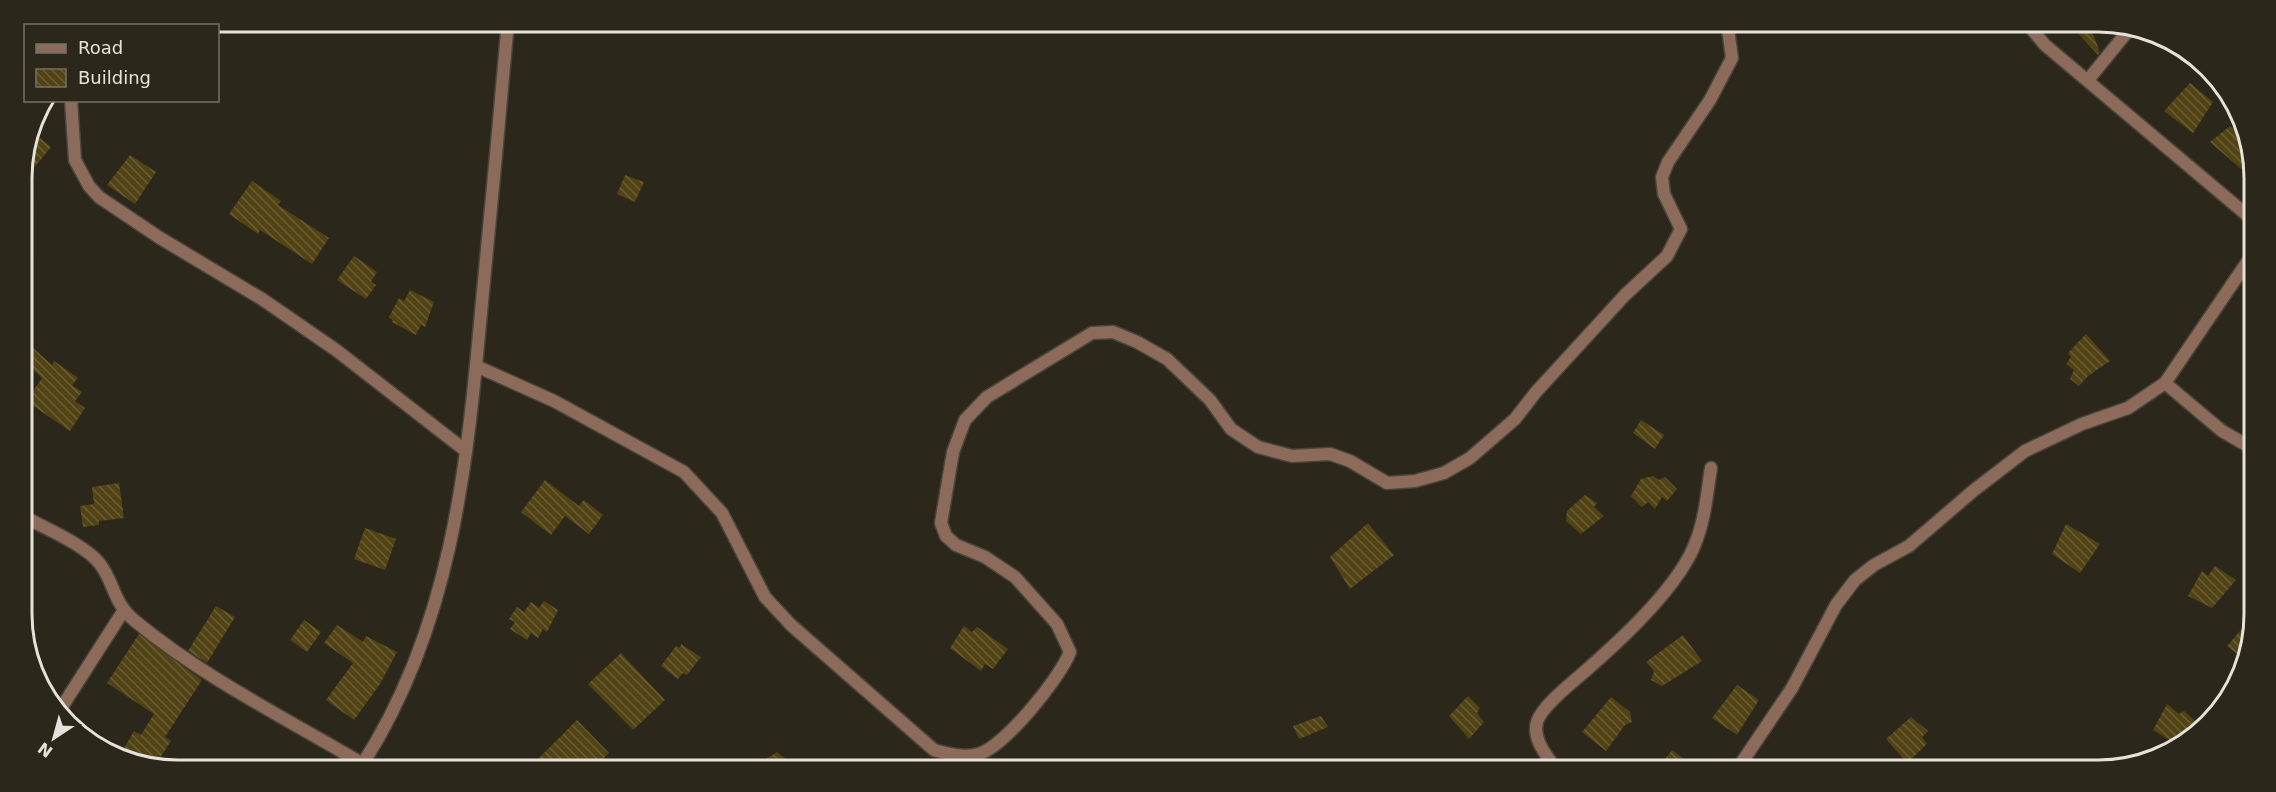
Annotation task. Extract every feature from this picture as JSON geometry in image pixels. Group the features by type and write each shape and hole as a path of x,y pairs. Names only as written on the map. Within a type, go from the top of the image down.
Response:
{"street":[{"path":"364,760 404,688 431,616 450,553 466,451 476,366 507,32"},
{"path":"476,366 554,400 684,472 722,513 765,597 791,625 934,750 955,755 978,754 1001,742 1053,681 1070,652 1057,624 1015,577 985,557 956,545 946,536 941,524 953,452 965,420 987,397 1092,333 1113,332 1167,359 1210,400 1231,429 1258,447 1292,456 1330,454 1350,460 1387,483 1444,473 1470,458 1515,419 1536,392 1625,295 1667,256 1681,229 1664,194 1662,177 1668,162 1710,100 1732,58 1728,32"},
{"path":"2034,32 2045,45 2244,213"},
{"path":"2088,80 2125,34"},
{"path":"70,102 75,160 85,180 99,197 327,343 466,451"},
{"path":"1743,760 1792,688 1836,604 1856,579 1909,546 1973,491 2025,451 2082,424 2128,408 2165,383 2244,267"},
{"path":"2165,383 2222,431 2244,444"},
{"path":"1550,760 1540,746 1535,732 1537,719 1553,701 1615,645 1681,570 1695,544 1711,468"},
{"path":"32,521 94,558 103,568 115,597 124,610 153,635 198,666 349,760"},
{"path":"63,704 124,610"}],"building":[{"path":"2077,32 2092,32 2100,52 2098,55"},
{"path":"2190,83 2213,102 2193,133 2164,111"},
{"path":"2230,126 2237,131 2240,140 2243,166 2241,169 2210,142"},
{"path":"38,136 51,147 32,170"},
{"path":"130,155 156,172 135,204 107,185"},
{"path":"625,175 644,182 635,202 617,194"},
{"path":"252,181 281,201 278,205 329,238 312,264 260,230 258,234 229,214"},
{"path":"354,256 377,272 371,282 376,285 366,299 337,280"},
{"path":"410,290 434,302 425,327 421,325 416,335 392,322 393,320 389,317 399,298 404,301"},
{"path":"2086,334 2110,361 2088,376 2079,386 2070,379 2074,370 2066,364 2071,357 2068,353"},
{"path":"32,347 52,365 54,361 78,378 72,385 82,392 75,401 85,408 70,431 32,405 32,392 42,378 32,369"},
{"path":"1641,420 1664,435 1655,449 1633,433"},
{"path":"1653,476 1659,480 1665,477 1677,489 1667,501 1662,497 1655,509 1648,502 1642,507 1631,496 1641,479"},
{"path":"545,480 579,506 584,500 603,515 589,534 565,516 551,535 521,512"},
{"path":"119,483 124,518 99,521 99,525 83,527 80,506 94,504 92,487"},
{"path":"1585,495 1597,503 1594,507 1604,516 1581,534 1566,521 1567,511"},
{"path":"1368,523 1394,555 1350,589 1330,557"},
{"path":"2066,524 2100,544 2080,573 2052,554"},
{"path":"365,528 396,539 385,570 354,559"},
{"path":"2215,566 2236,580 2212,608 2188,596 2202,571 2208,576"},
{"path":"544,601 558,610 547,632 543,629 538,638 531,633 527,640 510,629 515,622 509,619 517,607 524,612 531,602 539,608"},
{"path":"216,606 235,617 207,663 188,651"},
{"path":"304,620 321,632 307,652 290,640"},
{"path":"337,625 363,642 366,636 397,652 380,684 354,720 326,700 353,663 324,643"},
{"path":"964,626 972,632 977,627 1008,649 993,669 985,664 981,671 950,648"},
{"path":"2244,627 2239,655 2227,646"},
{"path":"139,634 202,680 165,737 171,741 159,759 123,750 134,731 141,735 154,714 107,683"},
{"path":"1683,635 1702,661 1662,686 1651,680 1654,671 1646,662"},
{"path":"681,644 701,657 687,675 683,673 678,679 661,666 676,646 680,648"},
{"path":"621,653 665,700 633,730 588,684"},
{"path":"1737,685 1759,700 1737,735 1712,718"},
{"path":"1468,696 1480,708 1477,713 1484,722 1469,739 1449,716"},
{"path":"1611,697 1630,712 1632,722 1625,725 1606,751 1582,732"},
{"path":"2167,704 2179,714 2184,711 2197,722 2171,741 2153,730"},
{"path":"1321,716 1328,727 1299,739 1293,726"},
{"path":"1911,717 1928,731 1922,737 1927,744 1910,760 1904,760 1886,739"},
{"path":"577,720 609,753 602,760 537,760"},
{"path":"1672,750 1685,760 1664,760"},
{"path":"777,752 787,760 765,760"}]}
